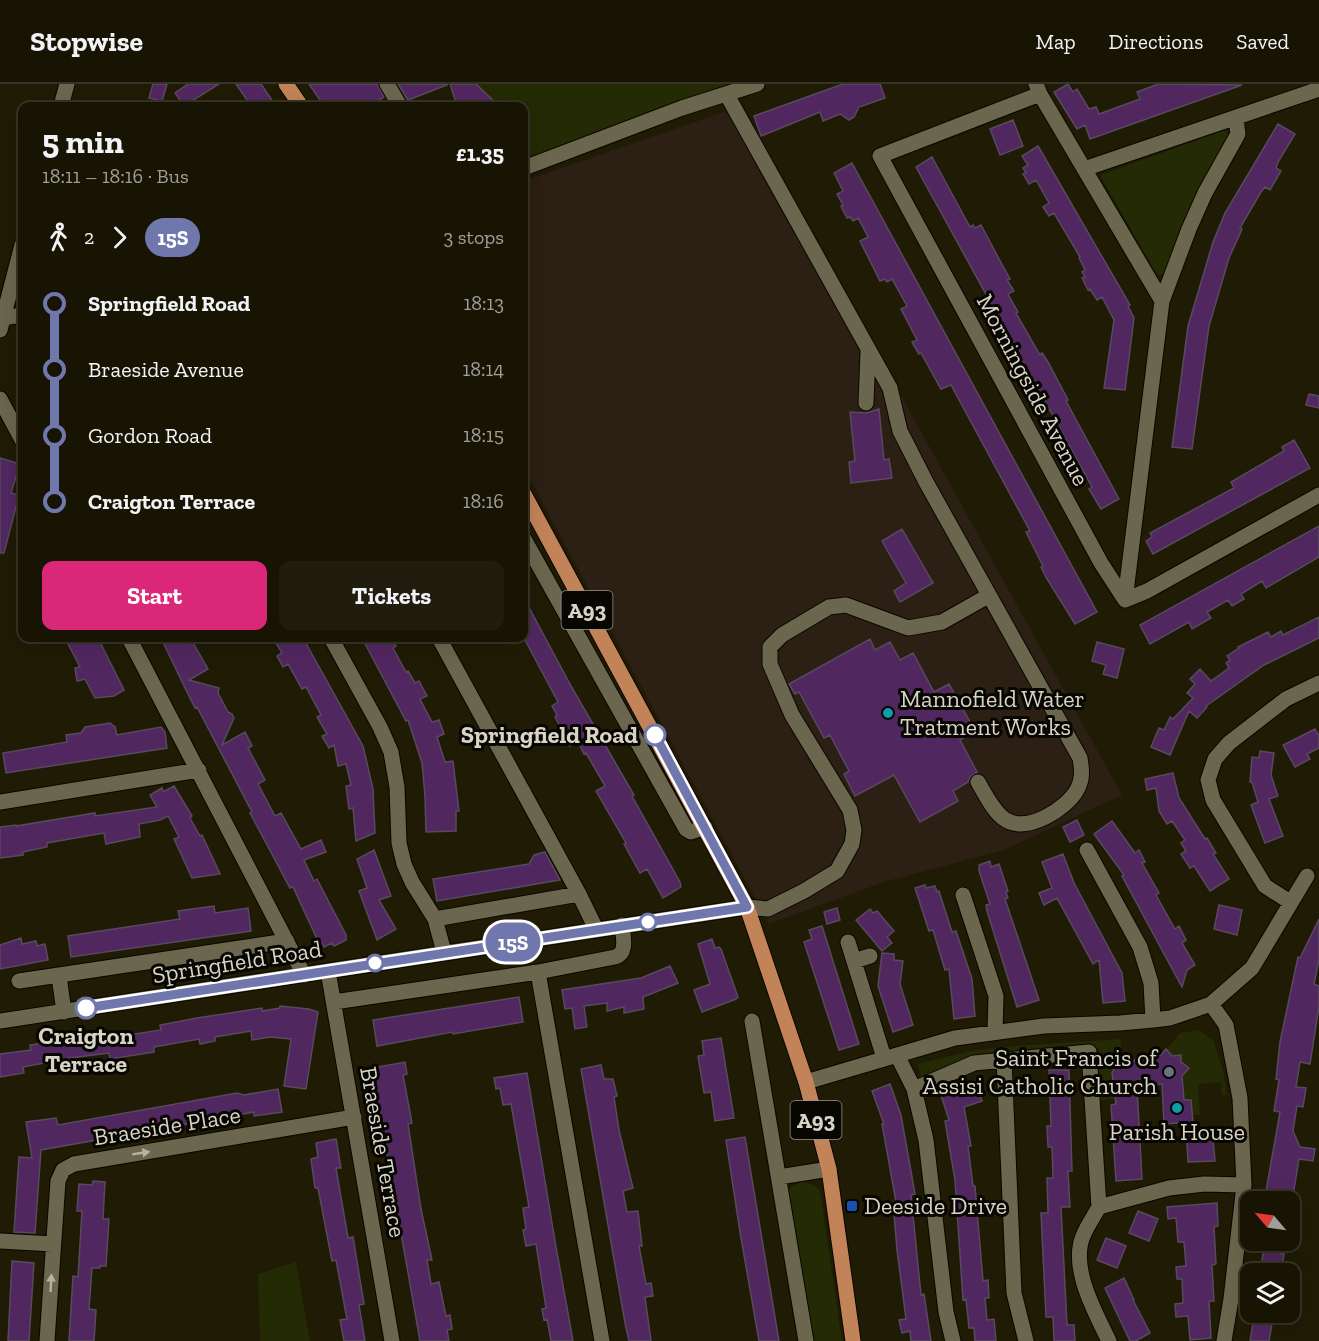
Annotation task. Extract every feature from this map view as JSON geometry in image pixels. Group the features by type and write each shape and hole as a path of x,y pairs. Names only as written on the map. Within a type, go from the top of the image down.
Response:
{"main road":[{"path":"286,84 298,102"},
{"name":"A93","path":"528,501 747,907 806,1082 829,1169 854,1341"}],"street":[{"path":"62,102 67,84"},
{"path":"387,84 398,102"},
{"path":"528,166 682,108 757,84"},
{"path":"1038,89 1162,301"},
{"name":"Morningside Avenue","path":"1038,89 880,156 1101,563 1125,600"},
{"path":"1084,169 1319,89"},
{"path":"727,94 890,388 900,430 988,596 1080,758 1083,774 1077,791 1060,807 1044,819 1024,824 1004,819 978,782"},
{"path":"1236,119 1238,134 1205,193 1162,301 1125,600 1147,591 1319,495"},
{"path":"1,322 18,260"},
{"path":"1,322 18,316"},
{"path":"866,403 868,352"},
{"path":"0,399 18,433"},
{"path":"528,546 686,829 691,832 705,826"},
{"name":"Springfield Road","path":"0,1021 622,925 747,907 768,909 837,871 852,844 854,830 850,810 792,715 770,664 770,647 782,635 830,607 846,605 908,628 942,622 988,596"},
{"path":"131,642 304,975"},
{"path":"333,642 380,727 391,752 398,787 399,843 404,864 435,919 444,952"},
{"path":"441,642 596,929"},
{"path":"1290,903 1265,886 1213,800 1208,780 1215,759 1228,743 1286,699 1319,683"},
{"path":"0,802 199,770"},
{"path":"1087,850 1140,947 1151,983 1153,1020"},
{"path":"806,1082 955,1038 1044,1026 1170,1018 1211,1004 1252,968 1307,876"},
{"path":"435,919 579,894"},
{"path":"963,895 996,996 995,1032"},
{"path":"334,1002 538,972 620,956 624,950 622,925"},
{"path":"19,981 287,941"},
{"path":"848,942 890,1056 914,1089 926,1140 946,1312 952,1341"},
{"path":"854,961 870,956"},
{"name":"Braeside Terrace","path":"328,971 392,1341"},
{"path":"538,972 602,1341"},
{"path":"59,976 64,1012"},
{"path":"1211,1004 1226,1025 1240,1098 1244,1185 1224,1341"},
{"path":"752,1021 806,1341"},
{"path":"914,1089 974,1063 1089,1052 1099,1207 1082,1237 1079,1261 1089,1298 1109,1341"},
{"path":"1004,1060 1013,1284 1026,1341"},
{"name":"Braeside Place","path":"47,1341 58,1182 63,1170 74,1164 354,1117"},
{"path":"779,1177 829,1169"},
{"path":"1099,1207 1168,1188 1204,1184 1244,1185"},
{"path":"0,1241 53,1244"}],"shaded area":[{"path":"741,106 1122,795 1004,850 884,882 769,924 528,475 528,180"}],"green space":[{"path":"393,84 450,84 403,102"},
{"path":"450,84 750,84 528,167 528,102 456,102"},
{"path":"1225,130 1229,135 1189,209 1164,274 1160,275 1156,273 1101,175"},
{"path":"1199,1030 1213,1040 1223,1070 1227,1095 1222,1095 1221,1082 1198,1084 1200,1115 1192,1115 1191,1100 1181,1100 1182,1076 1189,1068 1181,1062 1180,1055 1172,1056 1166,1049 1180,1033"},
{"path":"1121,1039 1122,1063 1117,1063 1112,1073 1134,1099 1101,1100 1098,1048 1004,1055 921,1079 918,1064 971,1051 1003,1047"},
{"path":"801,1182 811,1184 820,1190 842,1341 811,1341 786,1194 792,1186"},
{"path":"296,1262 310,1341 260,1341 258,1274"}],"building":[{"path":"153,84 167,84 162,101 149,98"},
{"path":"188,84 219,84 190,102 181,102 175,93"},
{"path":"236,84 261,84 273,102 248,102"},
{"path":"309,84 377,84 384,97 376,102 321,102"},
{"path":"398,84 447,84 447,85 408,100"},
{"path":"450,84 476,84 495,102 456,102"},
{"path":"843,84 880,84 885,98 859,107 854,117 849,120 840,114 823,121 820,112 761,136 754,116"},
{"path":"1068,84 1073,92 1077,89 1089,109 1096,107 1099,114 1140,99 1137,92 1158,84 1242,85 1090,139 1085,125 1077,129 1054,92"},
{"path":"1013,120 1023,146 1000,155 990,129"},
{"path":"1278,124 1295,134 1278,162 1276,168 1281,171 1270,190 1265,187 1261,192 1240,228 1242,229 1229,258 1209,326 1192,449 1172,447 1188,326 1213,242 1225,213"},
{"path":"1038,146 1130,305 1128,306 1134,318 1125,390 1104,388 1114,320 1102,297 1097,300 1090,289 1088,290 1082,278 1085,277 1082,272 1085,270 1080,257 1054,213 1049,216 1043,207 1049,203 1036,180 1029,184 1023,174 1026,173 1023,168 1028,165 1022,156"},
{"path":"932,157 970,227 973,225 975,228 981,225 1010,279 1007,280 1014,291 1008,294 1018,312 1016,313 1040,355 1042,353 1048,362 1068,400 1066,401 1119,499 1101,509 1089,489 1092,487 916,167"},
{"path":"852,163 1097,612 1075,624 1047,579 1026,532 1030,531 951,385 941,389 921,353 919,354 912,342 917,340 901,309 907,306 892,279 887,282 885,279 880,281 860,241 868,237 858,218 853,221 850,217 847,218 841,206 843,205 837,194 843,191 834,173"},
{"path":"1309,394 1319,396 1319,408 1306,405"},
{"path":"879,409 884,460 889,459 892,478 851,483 849,462 855,461 850,412 866,413"},
{"path":"1294,440 1310,468 1153,554 1146,541 1152,537 1150,533 1234,488 1231,482 1284,451 1282,447"},
{"path":"0,458 18,463 11,493 18,495 18,499 4,553 0,553"},
{"path":"1319,526 1319,557 1266,588 1262,581 1241,594 1244,599 1232,606 1228,600 1207,612 1211,618 1192,629 1189,622 1150,644 1140,625"},
{"path":"902,529 933,583 900,602 894,591 906,583 882,541"},
{"path":"528,605 680,882 681,887 663,898 647,869 640,873 624,844 626,843 596,791 605,786 586,753 584,754 578,742 570,746 552,706 558,702 526,642 528,642"},
{"path":"1319,617 1319,638 1264,665 1206,706 1197,718 1189,711 1170,755 1151,747 1159,728 1164,730 1170,717 1173,719 1193,698 1187,693 1195,684 1190,679 1200,669 1211,681 1229,668 1226,663 1230,660 1227,656 1238,647 1268,632 1271,637 1281,631 1283,635"},
{"name":"Mannofield Water Tratment Works","path":"870,639 875,650 890,642 900,660 913,653 934,692 949,684 975,731 960,740 977,772 970,777 968,782 953,791 958,801 920,822 894,775 855,796 844,774 849,771 830,735 824,738 799,692 795,694 789,684"},
{"path":"67,642 100,642 124,690 114,696 95,698 85,679 77,681 75,668 80,667"},
{"path":"163,642 185,642 186,644 193,642 208,669 189,680 219,688 218,693 228,712 234,718 222,745 245,732 252,746 248,748 265,780 258,784 275,816 281,813 301,849 321,840 326,852 304,860 314,881 317,879 346,935 346,940 334,946 332,943 324,947 320,940 318,941 293,887 290,888 197,707 195,708"},
{"path":"305,642 363,746 373,789 375,833 356,841 353,808 349,809 346,786 351,785 346,764 338,766 334,745 329,748 322,736 327,734 317,717 321,715 306,687 302,689 288,664 283,667 277,656 282,653 276,643"},
{"path":"364,642 394,642 396,646 393,648 406,672 408,671 415,683 419,681 427,696 420,699 432,722 439,720 444,734 437,737 445,762 453,761 459,811 456,811 456,831 426,832 422,763 408,720 406,721"},
{"path":"1097,642 1124,649 1117,678 1103,674 1106,665 1092,661"},
{"path":"110,723 115,727 117,735 161,727 165,732 167,748 6,773 3,753 67,742 66,735 81,733 85,727"},
{"path":"1315,729 1319,736 1319,748 1307,754 1310,759 1295,767 1283,745"},
{"path":"1260,751 1274,753 1271,775 1278,796 1269,799 1283,836 1265,843 1251,805 1258,802 1252,782 1250,782 1252,757 1259,758"},
{"path":"1173,773 1179,798 1205,839 1207,838 1216,853 1213,854 1229,879 1210,891 1194,866 1190,868 1181,854 1186,851 1181,843 1185,840 1172,821 1167,824 1159,811 1156,788 1147,790 1145,779"},
{"path":"174,786 192,816 190,818 200,836 202,835 220,874 192,878 174,839 179,837 168,816 139,824 140,837 106,844 104,833 47,843 47,847 23,852 23,855 0,858 0,827 95,813 95,816 157,807 150,795 162,788 163,792"},
{"path":"1077,820 1084,835 1070,842 1063,827"},
{"path":"1112,821 1135,853 1139,850 1145,862 1142,863 1159,893 1156,895 1175,929 1179,926 1186,940 1182,943 1195,965 1187,970 1182,987 1122,876 1124,875 1094,834"},
{"path":"374,850 391,896 379,900 396,929 377,940 359,891 367,888 357,859"},
{"path":"545,852 560,880 437,901 433,879 529,864 534,855"},
{"path":"1063,854 1074,883 1122,973 1125,1001 1103,1003 1099,960 1093,964 1057,898 1044,905 1039,893 1052,888 1042,862"},
{"path":"990,861 991,867 999,864 1008,891 1006,892 1008,898 1005,899 1039,1000 1017,1007 987,911 986,905 990,904 979,871 979,865"},
{"path":"925,885 926,888 935,886 937,892 939,891 952,932 956,931 972,979 975,1016 954,1019 949,969 945,970 933,930 929,931 915,888"},
{"path":"1219,905 1242,910 1237,935 1214,929"},
{"path":"214,906 215,913 248,908 251,931 71,957 68,936 180,919 178,911"},
{"path":"837,908 840,920 827,924 824,912"},
{"path":"870,909 873,913 877,911 894,931 887,937 892,943 882,951 856,920"},
{"path":"1319,919 1319,959 1314,984 1319,986 1319,1006 1310,1064 1300,1062 1296,1087 1306,1088 1303,1107 1297,1106 1293,1131 1300,1147 1315,1149 1313,1161 1299,1159 1294,1191 1266,1191 1280,1112 1274,1111 1279,1080 1276,1079 1280,1042 1298,957 1300,958"},
{"path":"822,926 859,1044 839,1050 804,942 812,939 809,930"},
{"path":"21,938 22,944 36,941 37,946 45,944 48,960 0,969 0,945"},
{"path":"712,939 715,948 721,949 738,997 702,1012 694,990 710,984 698,944"},
{"path":"882,953 894,954 894,960 903,961 900,984 913,1025 893,1032 878,986"},
{"path":"670,966 678,983 643,997 644,1009 624,1013 624,1007 607,1011 607,1003 584,1006 587,1027 575,1029 572,1008 565,1009 562,990 641,978"},
{"path":"519,997 523,1022 377,1046 373,1020"},
{"path":"280,1006 318,1012 306,1089 284,1086 291,1039 270,1037 252,1040 251,1031 215,1037 215,1041 200,1044 199,1039 154,1047 154,1052 110,1059 109,1053 70,1058 23,1067 24,1073 0,1077 0,1054 31,1050 30,1045 95,1034 96,1040 161,1030 160,1025 262,1008 262,1011 280,1008"},
{"path":"721,1038 734,1118 715,1121 711,1092 704,1093 698,1056 704,1055 702,1041"},
{"path":"1166,1049 1172,1056 1181,1055 1181,1062 1189,1068 1182,1076 1184,1100 1191,1100 1193,1122 1164,1124 1162,1084 1137,1087 1142,1179 1116,1181 1111,1105 1116,1104 1112,1073 1117,1063 1133,1062 1137,1057 1161,1055"},
{"path":"405,1062 407,1074 403,1075 412,1123 408,1124 421,1209 432,1260 427,1260 431,1284 439,1282 446,1316 450,1315 452,1329 447,1330 449,1341 420,1341 372,1068"},
{"path":"601,1065 604,1079 613,1079 617,1096 614,1097 619,1130 633,1188 623,1191 627,1212 638,1211 642,1246 639,1246 646,1284 651,1283 653,1296 645,1297 651,1341 629,1341 625,1323 581,1069"},
{"path":"1049,1070 1069,1070 1072,1171 1068,1171 1070,1207 1061,1207 1067,1325 1074,1325 1075,1341 1054,1341 1053,1317 1046,1317 1041,1213 1048,1213 1047,1178 1053,1178 1052,1147 1048,1147 1047,1126 1051,1126"},
{"path":"527,1073 573,1341 551,1341 547,1319 544,1320 542,1309 546,1308 536,1244 526,1246 523,1230 526,1229 523,1208 529,1207 511,1104 503,1105 500,1088 496,1089 494,1078"},
{"path":"976,1081 982,1101 964,1107 971,1146 968,1146 973,1186 975,1186 983,1281 988,1280 989,1298 985,1298 987,1320 994,1319 996,1341 975,1341 974,1328 969,1328 966,1299 963,1300 955,1180 945,1121 949,1120 940,1092"},
{"path":"890,1084 901,1115 915,1194 911,1195 921,1295 924,1294 931,1341 911,1341 910,1331 902,1333 899,1320 906,1319 897,1250 893,1202 896,1202 882,1124 884,1124 872,1091"},
{"path":"278,1089 282,1112 254,1116 254,1112 41,1150 35,1233 14,1232 19,1157 32,1158 26,1122 56,1118 58,1125 237,1093 244,1095"},
{"path":"1212,1128 1215,1161 1188,1162 1186,1129"},
{"path":"745,1137 779,1341 759,1341 740,1232 726,1140"},
{"path":"336,1139 341,1168 336,1168 348,1238 353,1237 364,1304 359,1305 365,1341 344,1341 340,1320 347,1319 336,1260 332,1261 318,1188 315,1188 311,1159 318,1157 316,1143"},
{"path":"93,1181 105,1182 103,1219 109,1219 106,1266 92,1268 89,1309 96,1310 94,1341 69,1341 73,1276 78,1277 82,1211 77,1211 79,1184 92,1185"},
{"path":"1217,1203 1218,1226 1214,1227 1216,1264 1212,1265 1214,1301 1209,1301 1211,1338 1190,1340 1188,1316 1176,1317 1175,1304 1183,1303 1182,1279 1177,1279 1176,1267 1186,1266 1184,1242 1178,1242 1176,1218 1168,1219 1167,1207"},
{"path":"1138,1211 1158,1219 1149,1241 1129,1233"},
{"path":"1106,1238 1126,1246 1117,1268 1097,1260"},
{"path":"1263,1251 1281,1251 1281,1254 1284,1254 1283,1263 1262,1263"},
{"path":"12,1261 34,1263 29,1341 8,1341"},
{"path":"1124,1278 1150,1333 1136,1341 1130,1341 1105,1288"},
{"path":"1253,1323 1272,1323 1269,1341 1250,1341"}],"bus line":[{"name":"15S","path":"86,1008 747,907 655,735"}],"place":[{"name":"Mannofield Water Tratment Works","path":"888,713"},
{"name":"Springfield Road","path":"655,735"},
{"name":"Craigton Terrace","path":"86,1008"},
{"name":"Saint Francis of Assisi Catholic Church","path":"1169,1072"},
{"name":"Parish House","path":"1177,1108"},
{"name":"Deeside Drive","path":"852,1206"}]}
